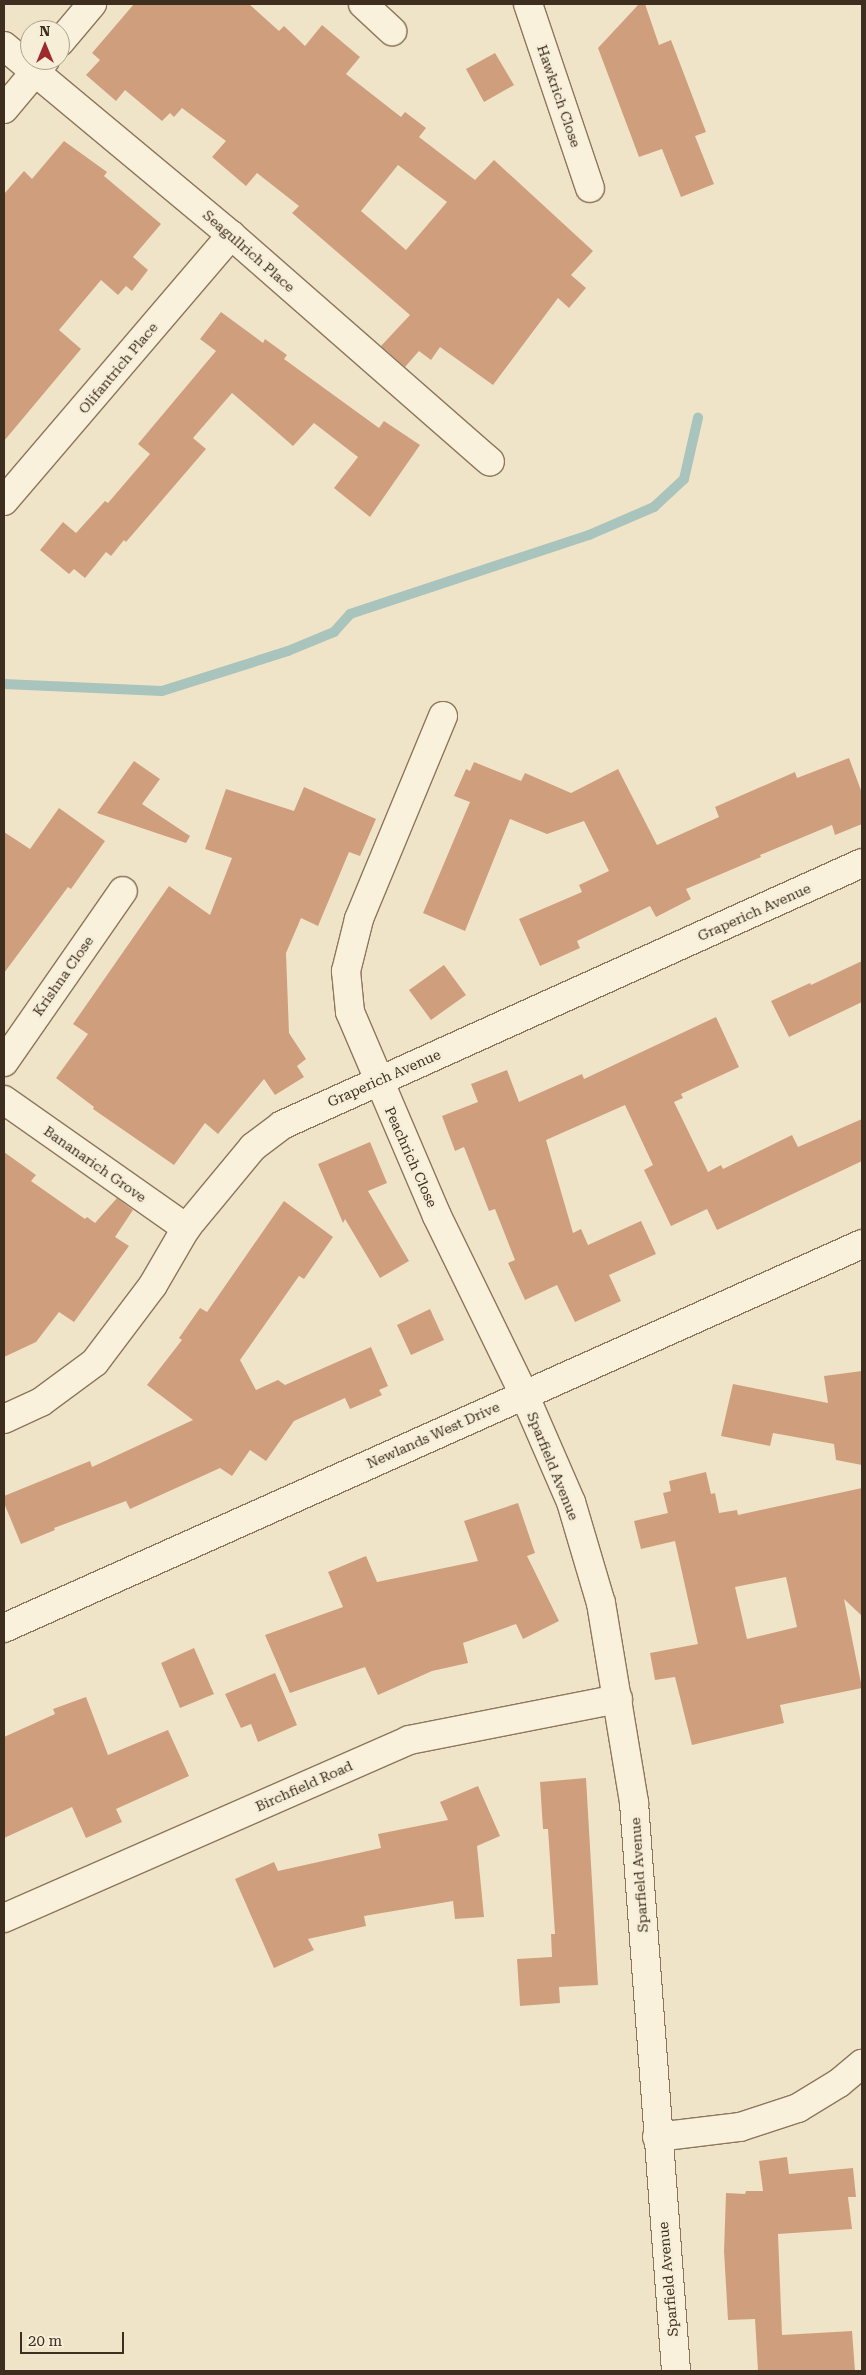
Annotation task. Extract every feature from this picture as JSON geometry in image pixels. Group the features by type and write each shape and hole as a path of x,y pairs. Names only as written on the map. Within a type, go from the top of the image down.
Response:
{"street":[{"path":"70,30 92,4"},
{"path":"363,4 392,30"},
{"name":"Hawkrich Close","path":"528,4 590,188"},
{"name":"Seagullrich Place","path":"4,46 20,55"},
{"path":"4,109 37,70"},
{"name":"Seagullrich Place","path":"45,70 490,462"},
{"name":"Olifantrich Place","path":"4,501 231,235"},
{"name":"Peachrich Close","path":"443,716 359,919 346,971 350,1012 437,1216 524,1394"},
{"name":"Graperich Avenue","path":"4,1419 41,1402 95,1362 153,1285 186,1228 253,1147 282,1124 862,863"},
{"name":"Krishna Close","path":"4,1062 122,891"},
{"name":"Bananarich Grove","path":"4,1100 186,1228"},
{"name":"Newlands West Drive","path":"4,1628 862,1244"},
{"name":"Sparfield Avenue","path":"524,1394 570,1502 601,1603 618,1699 634,1803 657,2137 676,2371"},
{"name":"Birchfield Road","path":"4,1918 409,1740 618,1699"},
{"path":"657,2137 740,2127 798,2108 840,2083 862,2064"}],"building":[{"path":"134,4 249,4 279,31 284,26 305,46 322,25 360,57 346,74 401,117 405,112 426,128 419,137 475,180 494,160 593,251 571,275 586,288 569,308 558,298 493,385 440,347 431,360 419,351 405,367 381,346 410,315 292,213 299,206 257,173 246,186 212,157 226,141 182,108 174,117 170,113 162,121 125,90 116,101 86,75 100,60 92,53","holes":["398,165 447,202 406,250 361,211"]},
{"path":"639,4 645,4 659,45 671,40 706,132 695,136 714,184 681,197 662,149 639,157 598,48"},
{"path":"495,53 514,85 484,102 466,69"},
{"path":"64,141 107,172 104,176 161,224 133,257 148,270 132,291 126,286 118,295 101,280 59,330 81,349 4,441 4,194 24,171 32,179"},
{"path":"221,312 263,343 265,339 287,355 284,359 379,428 384,421 420,445 370,517 334,488 358,457 314,423 293,446 232,393 193,438 206,449 126,542 124,540 111,556 106,552 85,578 74,569 69,574 40,550 63,522 76,533 105,501 108,503 150,454 138,444 216,351 200,339"},
{"path":"849,758 862,793 862,824 835,835 832,825 760,855 761,857 686,889 691,899 656,917 650,906 577,941 580,948 540,966 519,919 582,892 579,885 609,871 584,821 547,834 510,819 465,931 423,913 470,802 454,796 466,769 470,771 474,762 521,781 525,773 571,793 618,769 657,845 719,817 715,807 795,772 797,778"},
{"path":"134,761 160,779 142,804 190,836 186,843 97,813"},
{"path":"304,787 376,819 360,856 349,852 318,926 301,918 286,953 289,1033 306,1059 297,1066 304,1077 275,1095 264,1079 218,1134 205,1123 174,1165 93,1109 94,1107 56,1078 88,1034 73,1024 169,886 210,915 232,858 205,849 226,789 294,811"},
{"path":"59,808 105,841 71,889 68,887 4,973 4,832 30,849"},
{"path":"862,961 862,1002 789,1037 771,1001"},
{"path":"444,965 466,995 431,1020 409,990"},
{"path":"716,1017 739,1067 681,1094 683,1098 674,1102 708,1172 721,1165 723,1169 792,1135 798,1147 862,1119 862,1161 717,1230 707,1209 671,1226 644,1170 653,1165 625,1105 546,1140 573,1233 581,1229 588,1245 641,1221 656,1254 609,1275 621,1301 575,1322 557,1285 525,1300 508,1263 515,1260 495,1209 489,1211 464,1147 455,1151 442,1116 478,1102 471,1084 507,1070 519,1102 582,1074 584,1079"},
{"path":"370,1142 387,1183 368,1191 409,1261 380,1278 345,1219 343,1223 318,1164"},
{"path":"4,1152 36,1175 31,1181 85,1219 87,1217 95,1223 117,1198 133,1210 115,1237 129,1246 74,1322 59,1312 36,1342 4,1357"},
{"path":"284,1201 333,1237 304,1279 299,1276 240,1360 256,1390 278,1380 285,1385 371,1347 388,1386 379,1390 382,1395 350,1409 345,1398 294,1421 266,1461 250,1450 232,1476 220,1468 130,1509 126,1501 54,1528 55,1530 21,1544 4,1503 4,1496 90,1461 92,1467 193,1420 147,1385 182,1340 179,1338 200,1308 207,1312"},
{"path":"430,1309 444,1340 411,1355 397,1325"},
{"path":"862,1371 862,1465 836,1460 834,1444 773,1433 770,1446 721,1436 733,1384 828,1403 824,1376"},
{"path":"706,1472 711,1494 715,1493 719,1513 737,1510 738,1515 862,1488 862,1616 844,1599 862,1688 780,1705 784,1723 692,1745 675,1677 655,1680 650,1653 698,1644 675,1541 641,1549 634,1521 668,1513 663,1493 671,1491 669,1481","holes":["786,1577 797,1627 747,1639 735,1587"]},
{"path":"518,1503 535,1553 527,1556 559,1621 523,1639 516,1624 463,1643 468,1663 432,1671 378,1695 365,1667 290,1693 265,1635 343,1607 328,1572 366,1556 377,1582 478,1561 464,1521"},
{"path":"194,1648 214,1694 180,1708 161,1663"},
{"path":"275,1673 297,1725 258,1742 251,1724 241,1728 225,1694"},
{"path":"86,1697 108,1755 168,1730 189,1776 116,1809 122,1822 86,1838 72,1807 4,1838 4,1737 55,1714 53,1709"},
{"path":"586,1778 598,1985 559,1987 560,2003 520,2006 517,1959 552,1957 551,1934 555,1934 548,1829 543,1829 540,1782"},
{"path":"478,1786 500,1836 477,1846 484,1917 455,1919 453,1901 364,1916 366,1926 308,1939 314,1950 274,1968 235,1879 274,1862 278,1871 381,1848 378,1834 448,1820 440,1802"},
{"path":"787,2157 789,2174 853,2168 856,2197 848,2197 852,2229 778,2234 782,2335 852,2331 855,2371 758,2371 755,2319 728,2320 724,2251 726,2193 745,2194 746,2191 763,2191 759,2161"}],"waterway":[{"path":"4,684 162,691 288,651 334,632 350,614 589,535 654,507 684,479 698,418"}]}
